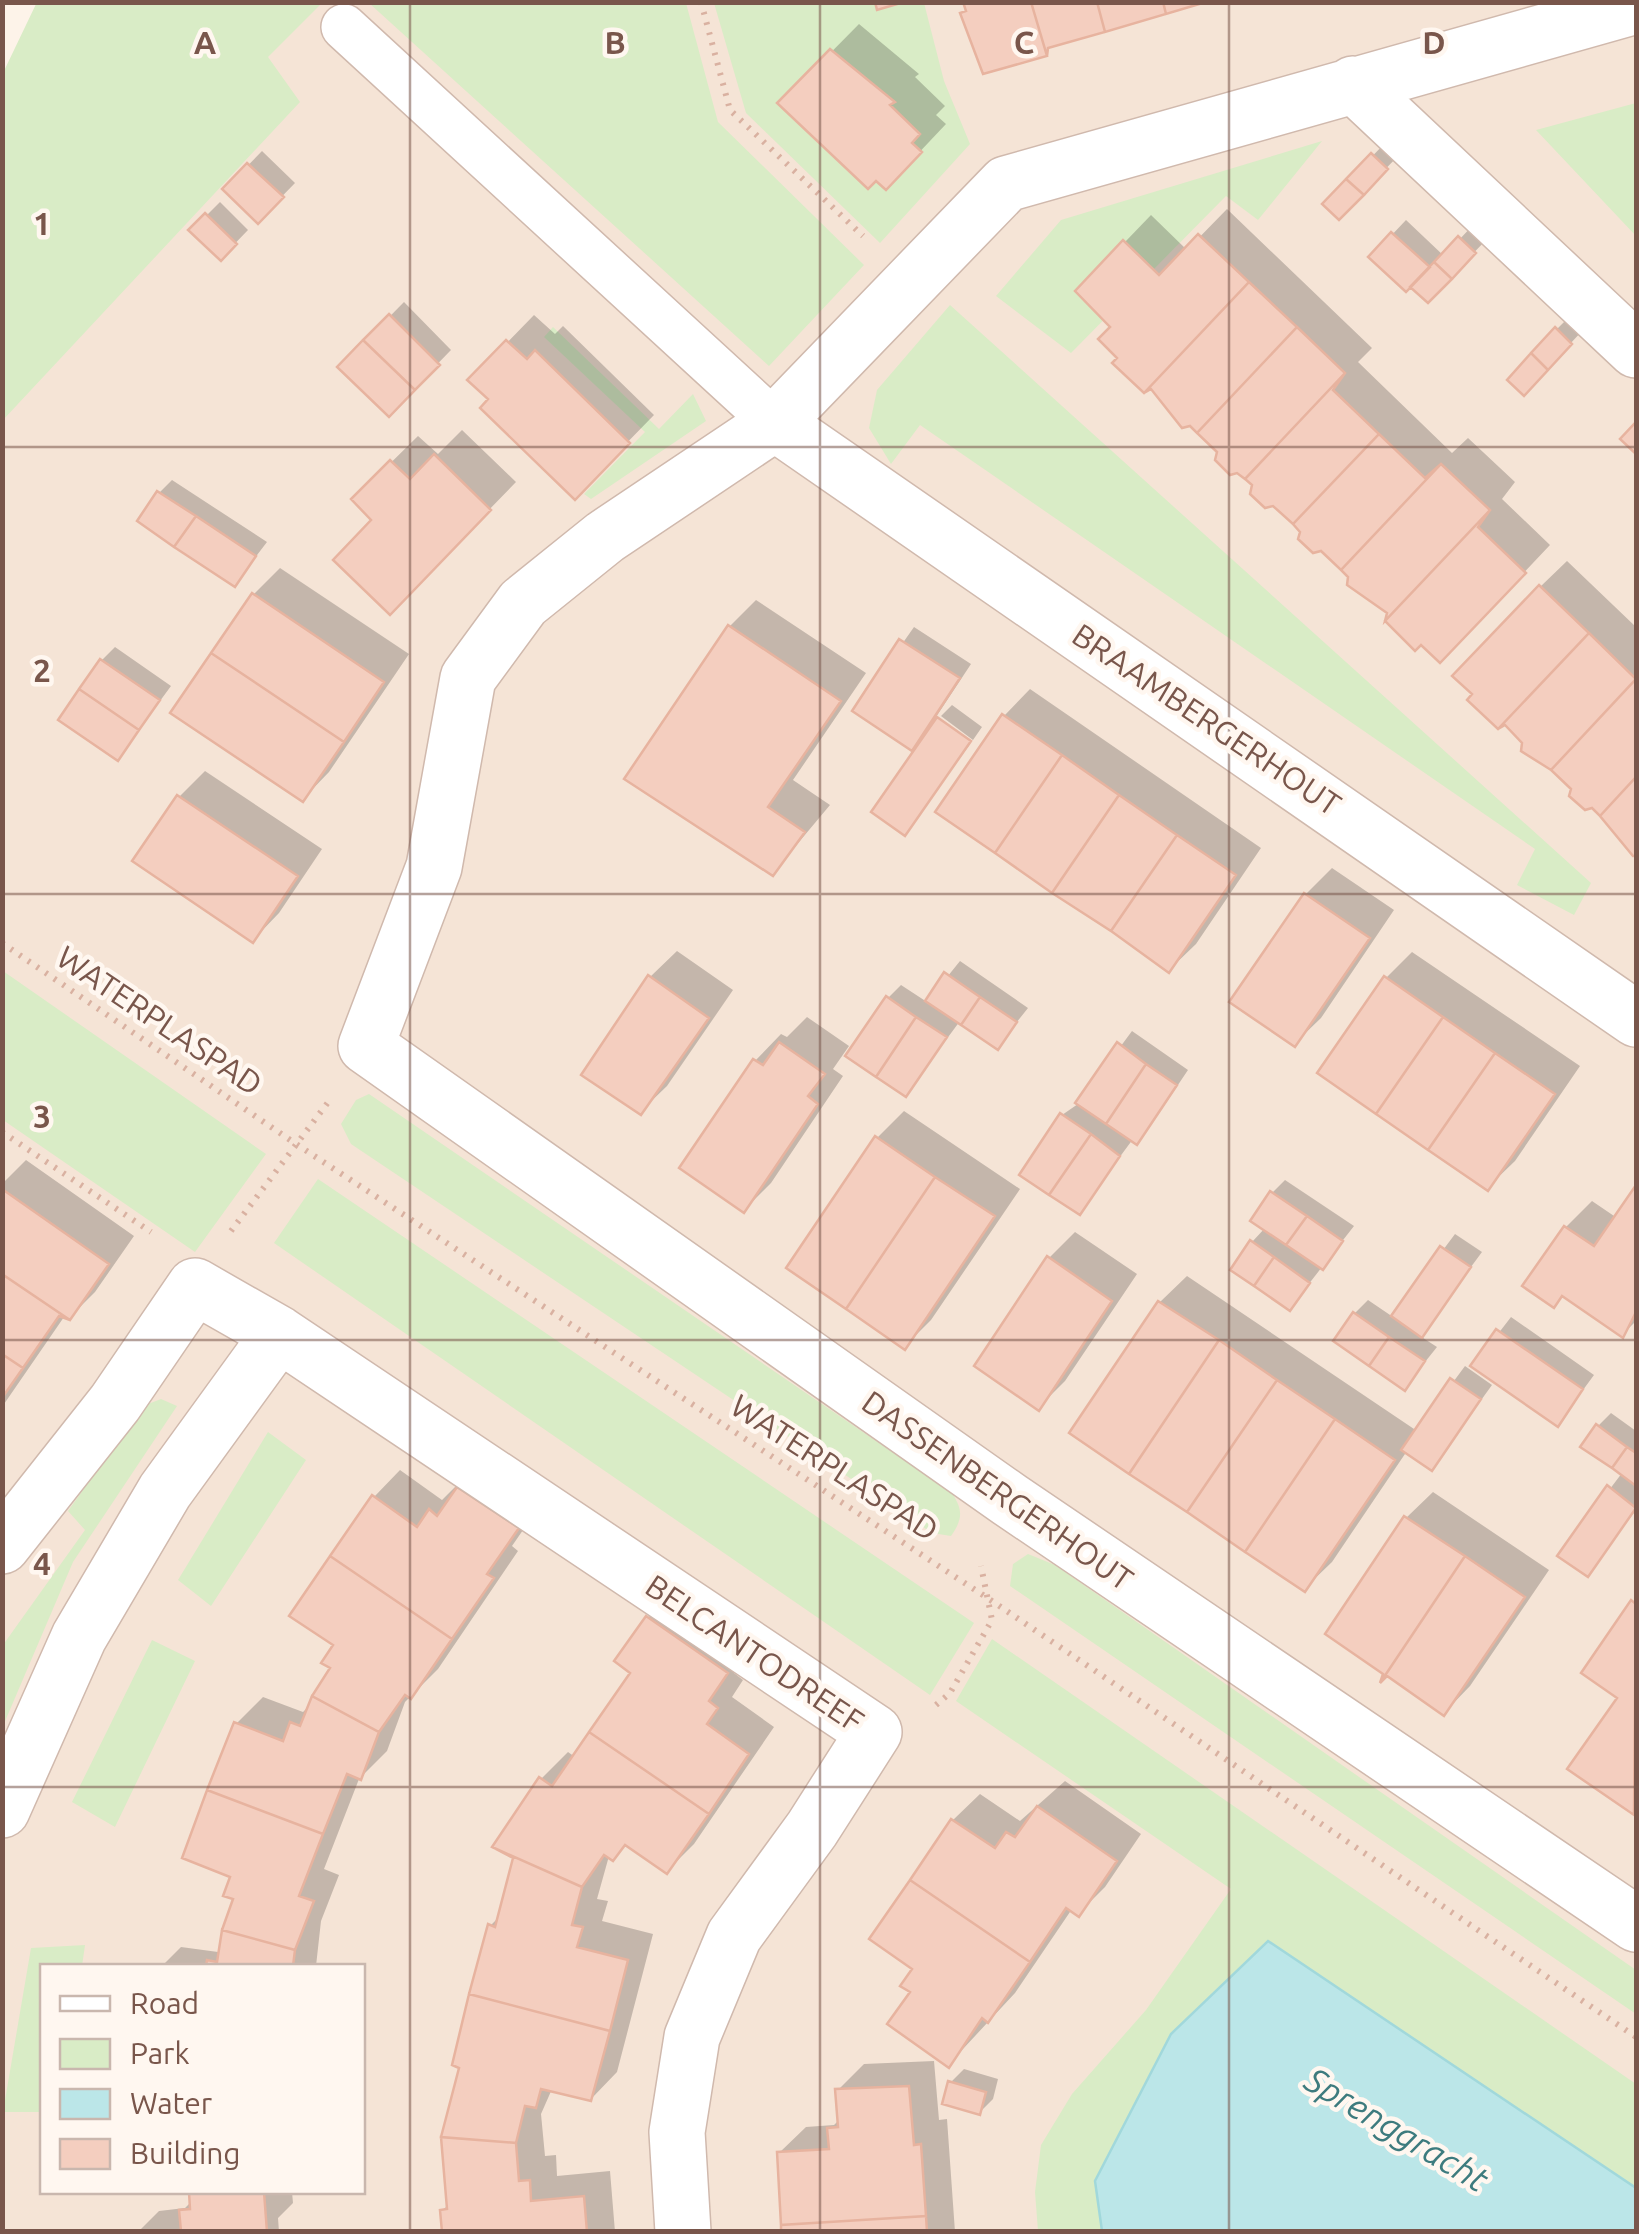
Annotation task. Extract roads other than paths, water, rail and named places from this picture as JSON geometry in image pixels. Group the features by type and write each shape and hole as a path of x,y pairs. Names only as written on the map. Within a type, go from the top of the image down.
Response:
{"street":[{"path":"775,423 1006,184 1636,6"},
{"path":"1353,84 1636,350"},
{"name":"BRAAMBERGERHOUT","path":"775,423 1636,1019"},
{"name":"DASSENBERGERHOUT","path":"775,423 605,538 524,603 468,678 434,867 366,1046 1010,1500 1636,1924"},
{"name":"BELCANTODREEF","path":"2,1546 116,1402 201,1278 874,1732 812,1829 734,1936 692,2036 677,2132 683,2232"},
{"path":"2,1810 79,1638 165,1491 279,1334"}],"lane":[{"path":"344,26 775,423"}],"water":[{"name":"Sprenggracht","path":"1268,1941 1636,2188 1636,2231 1102,2231 1095,2181 1171,2034"}]}
